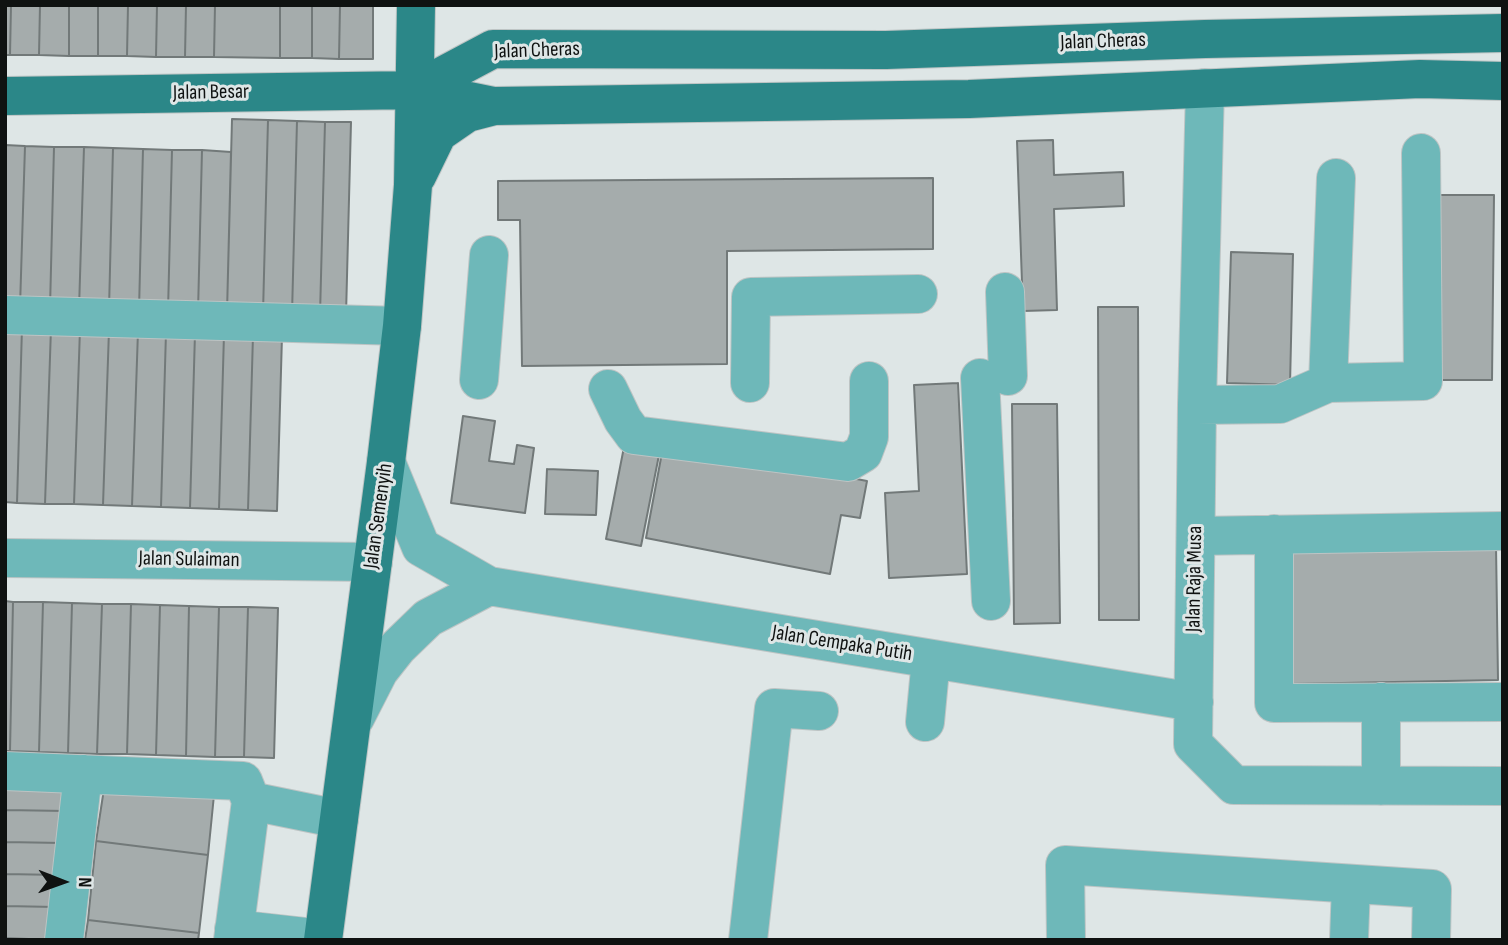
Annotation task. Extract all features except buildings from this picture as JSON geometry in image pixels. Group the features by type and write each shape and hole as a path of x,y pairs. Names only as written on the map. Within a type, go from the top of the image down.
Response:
{"main road":[{"name":"Jalan Semenyih","path":"323,940 402,326 413,185 416,5"},
{"name":"Jalan Cheras","path":"416,90 492,49 886,50 1191,39 1503,33"},
{"path":"416,90 494,106 969,99 1420,79 1503,80"},
{"name":"Jalan Besar","path":"5,96 416,90"},
{"path":"413,185 438,133 467,113 494,106"}],"street":[{"name":"Jalan Raja Musa","path":"1205,88 1197,405 1193,744 1234,785 1503,786"},
{"path":"1197,405 1280,404 1328,383 1423,381 1421,153"},
{"path":"1328,383 1336,178"},
{"path":"479,380 489,255"},
{"path":"991,601 994,377 1004,292"},
{"path":"750,383 751,298 918,295"},
{"path":"5,315 402,326"},
{"path":"608,389 623,420 634,435 848,462 863,453 869,437 869,381"},
{"name":"Jalan Cempaka Putih","path":"386,462 421,547 489,586 1194,702"},
{"path":"1196,536 1503,531"},
{"path":"1274,534 1274,703 1503,702"},
{"name":"Jalan Sulaiman","path":"5,558 373,562"},
{"path":"352,726 379,671 398,647 428,618 489,586"},
{"path":"925,722 931,659"},
{"path":"1381,702 1381,786"},
{"path":"748,940 774,708 819,711"},
{"path":"5,771 243,781 251,801 234,934 323,940"},
{"path":"64,940 83,774"},
{"path":"251,801 339,819"},
{"path":"1066,940 1065,865 1432,889 1431,940"},
{"path":"1349,940 1351,884"}]}
